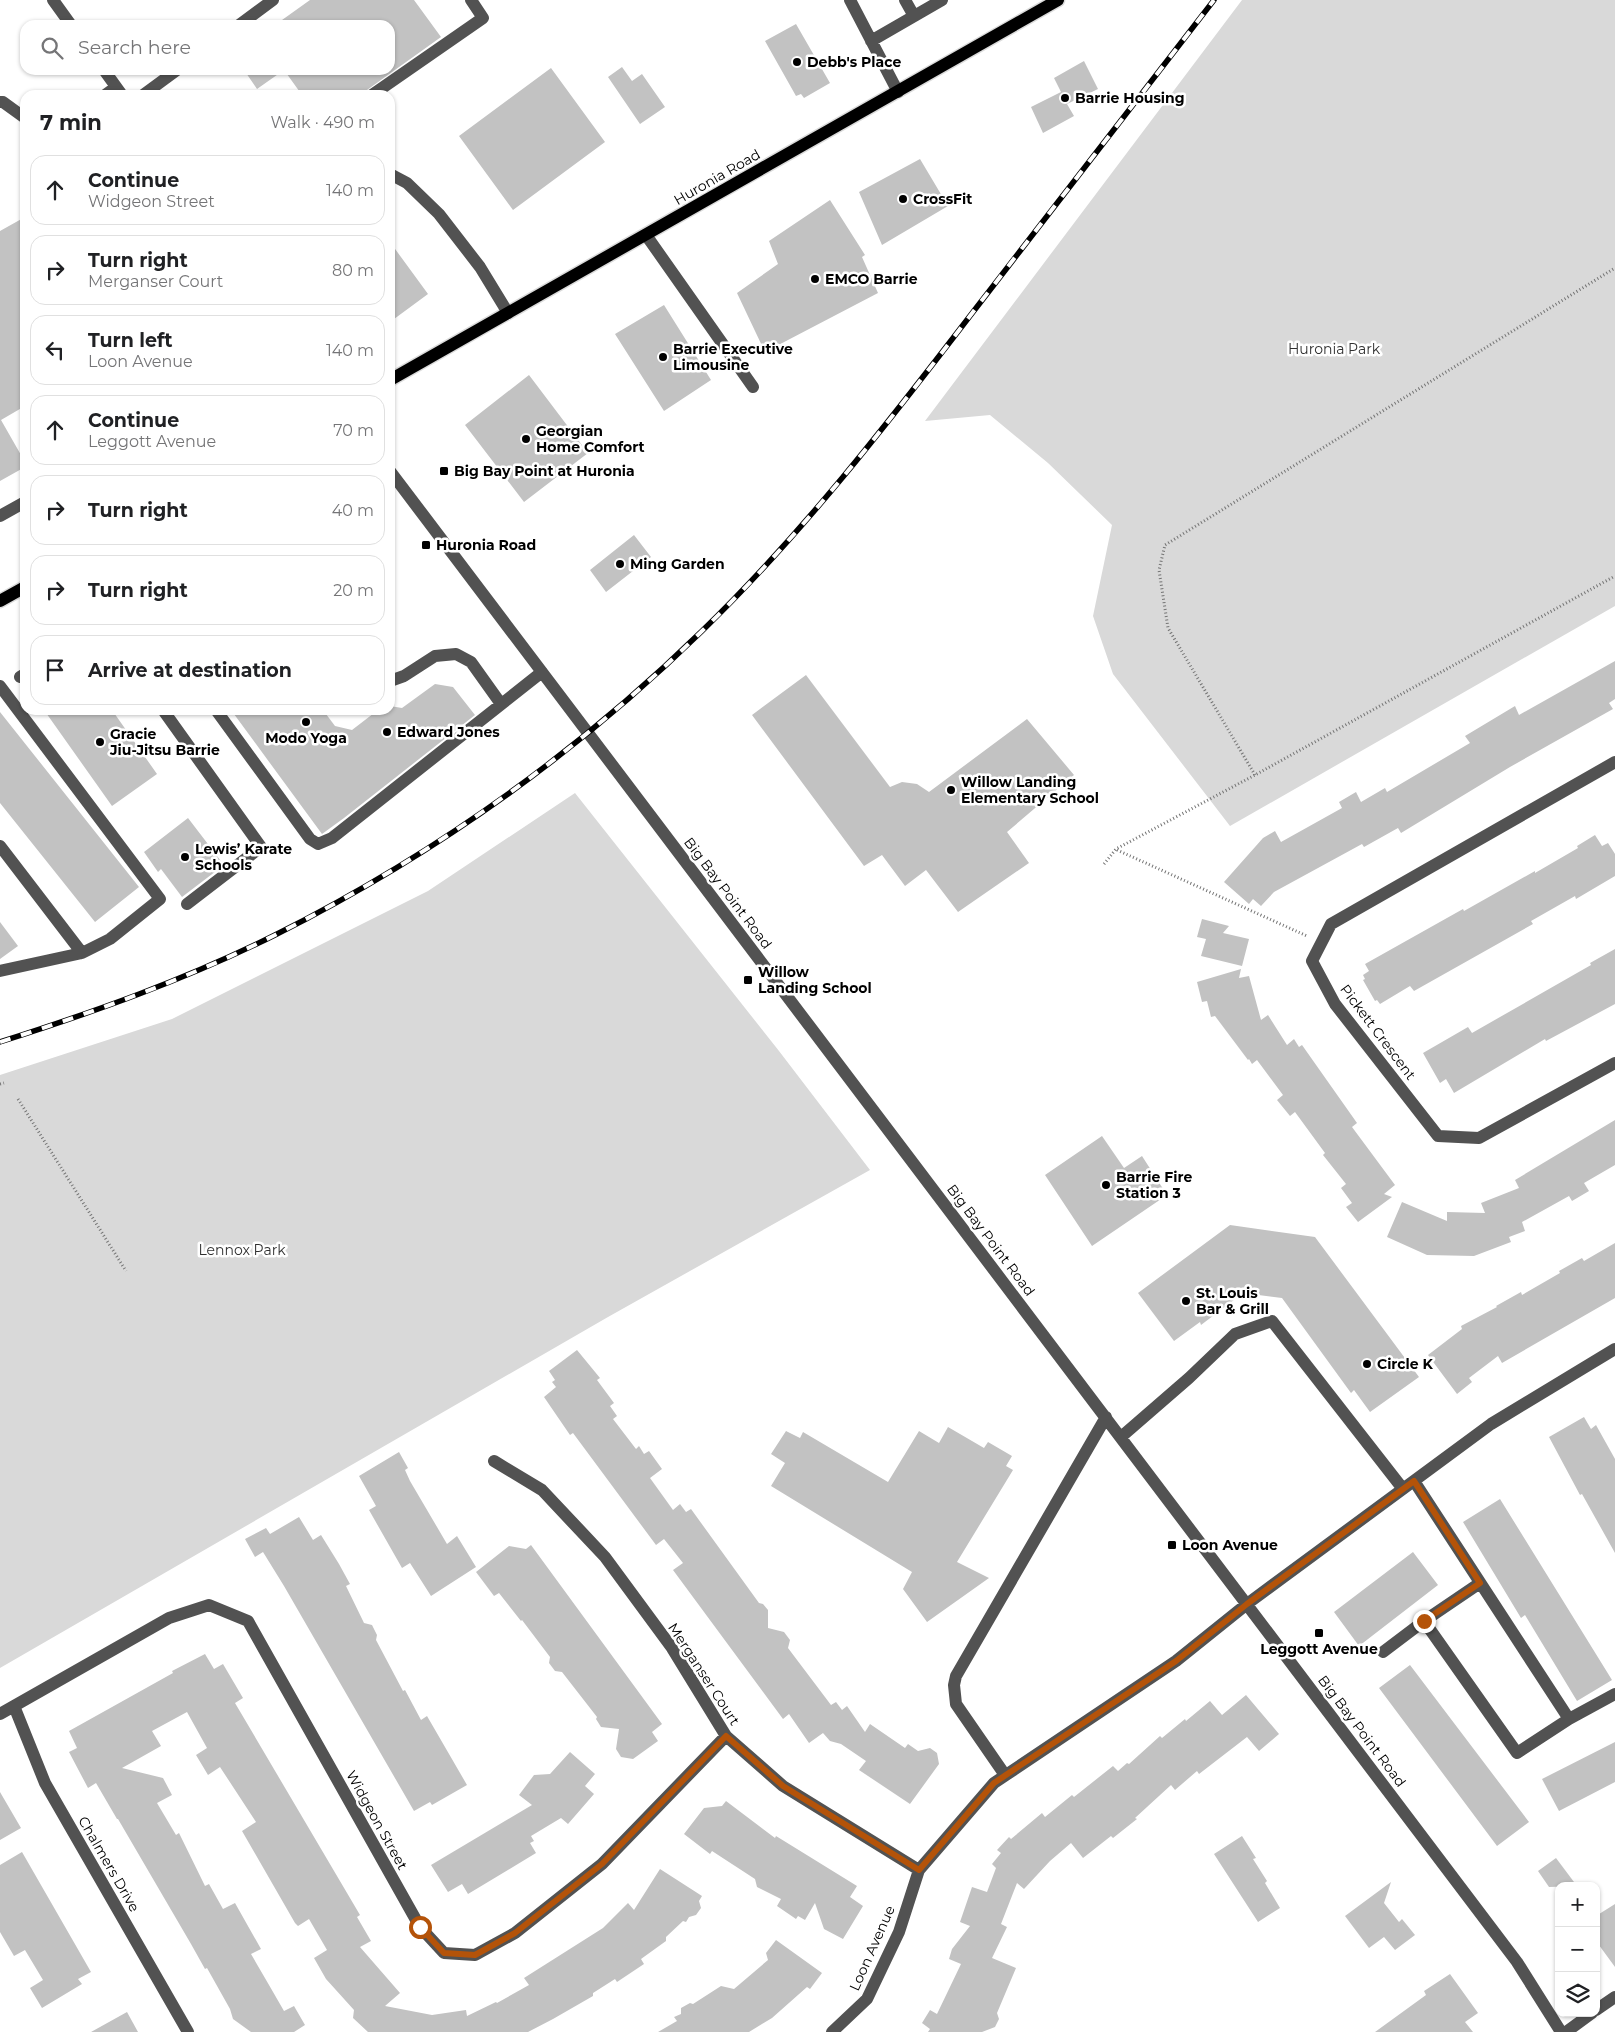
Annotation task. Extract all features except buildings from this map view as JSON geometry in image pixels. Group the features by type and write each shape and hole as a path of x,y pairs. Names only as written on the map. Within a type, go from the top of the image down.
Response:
{"main road":[{"name":"Huronia Road","path":"395,377 1058,0"},
{"path":"0,601 20,590"}],"street":[{"path":"53,0 67,20"},
{"path":"245,20 273,0"},
{"path":"379,90 483,18 471,0"},
{"path":"850,0 898,92"},
{"path":"905,0 914,16"},
{"path":"871,41 942,0"},
{"path":"108,75 118,90"},
{"path":"149,90 170,75"},
{"path":"0,102 3,102 20,114"},
{"path":"395,176 408,183 439,214 480,267 508,313"},
{"path":"646,235 752,387"},
{"name":"Big Bay Point Road","path":"395,478 1517,1962 1561,2032"},
{"path":"0,516 20,505"},
{"path":"395,679 404,676 435,656 456,654 471,662 501,704"},
{"path":"220,715 310,839 318,844 332,838 542,672"},
{"path":"0,686 20,713"},
{"path":"0,971 82,953 110,939 160,899 22,715"},
{"path":"167,715 261,847 187,904"},
{"name":"Pickett Crescent","path":"1615,762 1331,924 1312,961 1335,1004 1438,1136 1479,1138 1615,1064"},
{"path":"0,846 82,953"},
{"path":"1121,1437 1189,1378 1235,1334 1272,1321 1403,1489"},
{"path":"1247,1604 1491,1424 1615,1350"},
{"path":"1005,1775 956,1704 954,1685 956,1676 1106,1417"},
{"name":"Merganser Court","path":"494,1461 542,1490 605,1557 672,1648 726,1736 783,1786 919,1870"},
{"path":"1414,1481 1569,1719"},
{"path":"1383,1652 1480,1583"},
{"name":"Loon Avenue","path":"832,2032 867,1999 899,1932 919,1870 994,1783 1176,1661 1247,1604"},
{"name":"Widgeon Street","path":"0,1714 169,1618 208,1605 248,1620 420,1927 444,1953 475,1955 515,1933 602,1864 726,1736"},
{"path":"1424,1621 1517,1753 1569,1719 1615,1694"},
{"name":"Chalmers Drive","path":"14,1706 45,1784 188,2032"},
{"path":"1600,2007 1615,1997"},
{"path":"1566,2032 1587,2017"}],"path":[{"path":"1255,775 1168,628 1159,570 1165,545 1615,268"},
{"path":"1104,864 1116,849 1255,775 1615,576"},
{"path":"1116,849 1322,942"},
{"path":"18,1099 126,1271"}],"green space":[{"name":"Huronia Park","path":"1242,0 1615,0 1615,606 1230,826 1113,674 1093,616 1112,525 1048,463 990,415 925,421"},
{"name":"Lennox Park","path":"575,793 779,1051 870,1170 608,1317 0,1668 0,1075 172,1019 428,891"}],"railway":[{"path":"0,1042 105,1007 208,966 275,935 333,904 446,837 500,800 604,719 654,676 739,594 775,556 843,477 909,395 1214,0"}],"place":[{"name":"Debb's Place","path":"797,62"},
{"name":"Barrie Housing","path":"1065,98"},
{"name":"CrossFit","path":"903,199"},
{"name":"EMCO Barrie","path":"815,279"},
{"name":"Barrie Executive Limousine","path":"663,357"},
{"name":"Georgian Home Comfort","path":"526,439"},
{"name":"Big Bay Point at Huronia","path":"444,471"},
{"name":"Huronia Road","path":"426,545"},
{"name":"Ming Garden","path":"620,564"},
{"name":"Modo Yoga","path":"306,722"},
{"name":"Edward Jones","path":"387,732"},
{"name":"Gracie Jiu-Jitsu Barrie","path":"100,742"},
{"name":"Willow Landing Elementary School","path":"951,790"},
{"name":"Lewis’ Karate Schools","path":"185,857"},
{"name":"Willow Landing School","path":"748,980"},
{"name":"Barrie Fire Station 3","path":"1106,1185"},
{"name":"St. Louis Bar & Grill","path":"1186,1301"},
{"name":"Circle K","path":"1367,1364"},
{"name":"Loon Avenue","path":"1172,1545"},
{"name":"Leggott Avenue","path":"1319,1633"}],"route":[{"path":"420,1927 444,1953 475,1955 515,1933 602,1864 726,1736 783,1786 919,1870 994,1783 1176,1661 1247,1604 1414,1481 1480,1583 1424,1621"}]}
